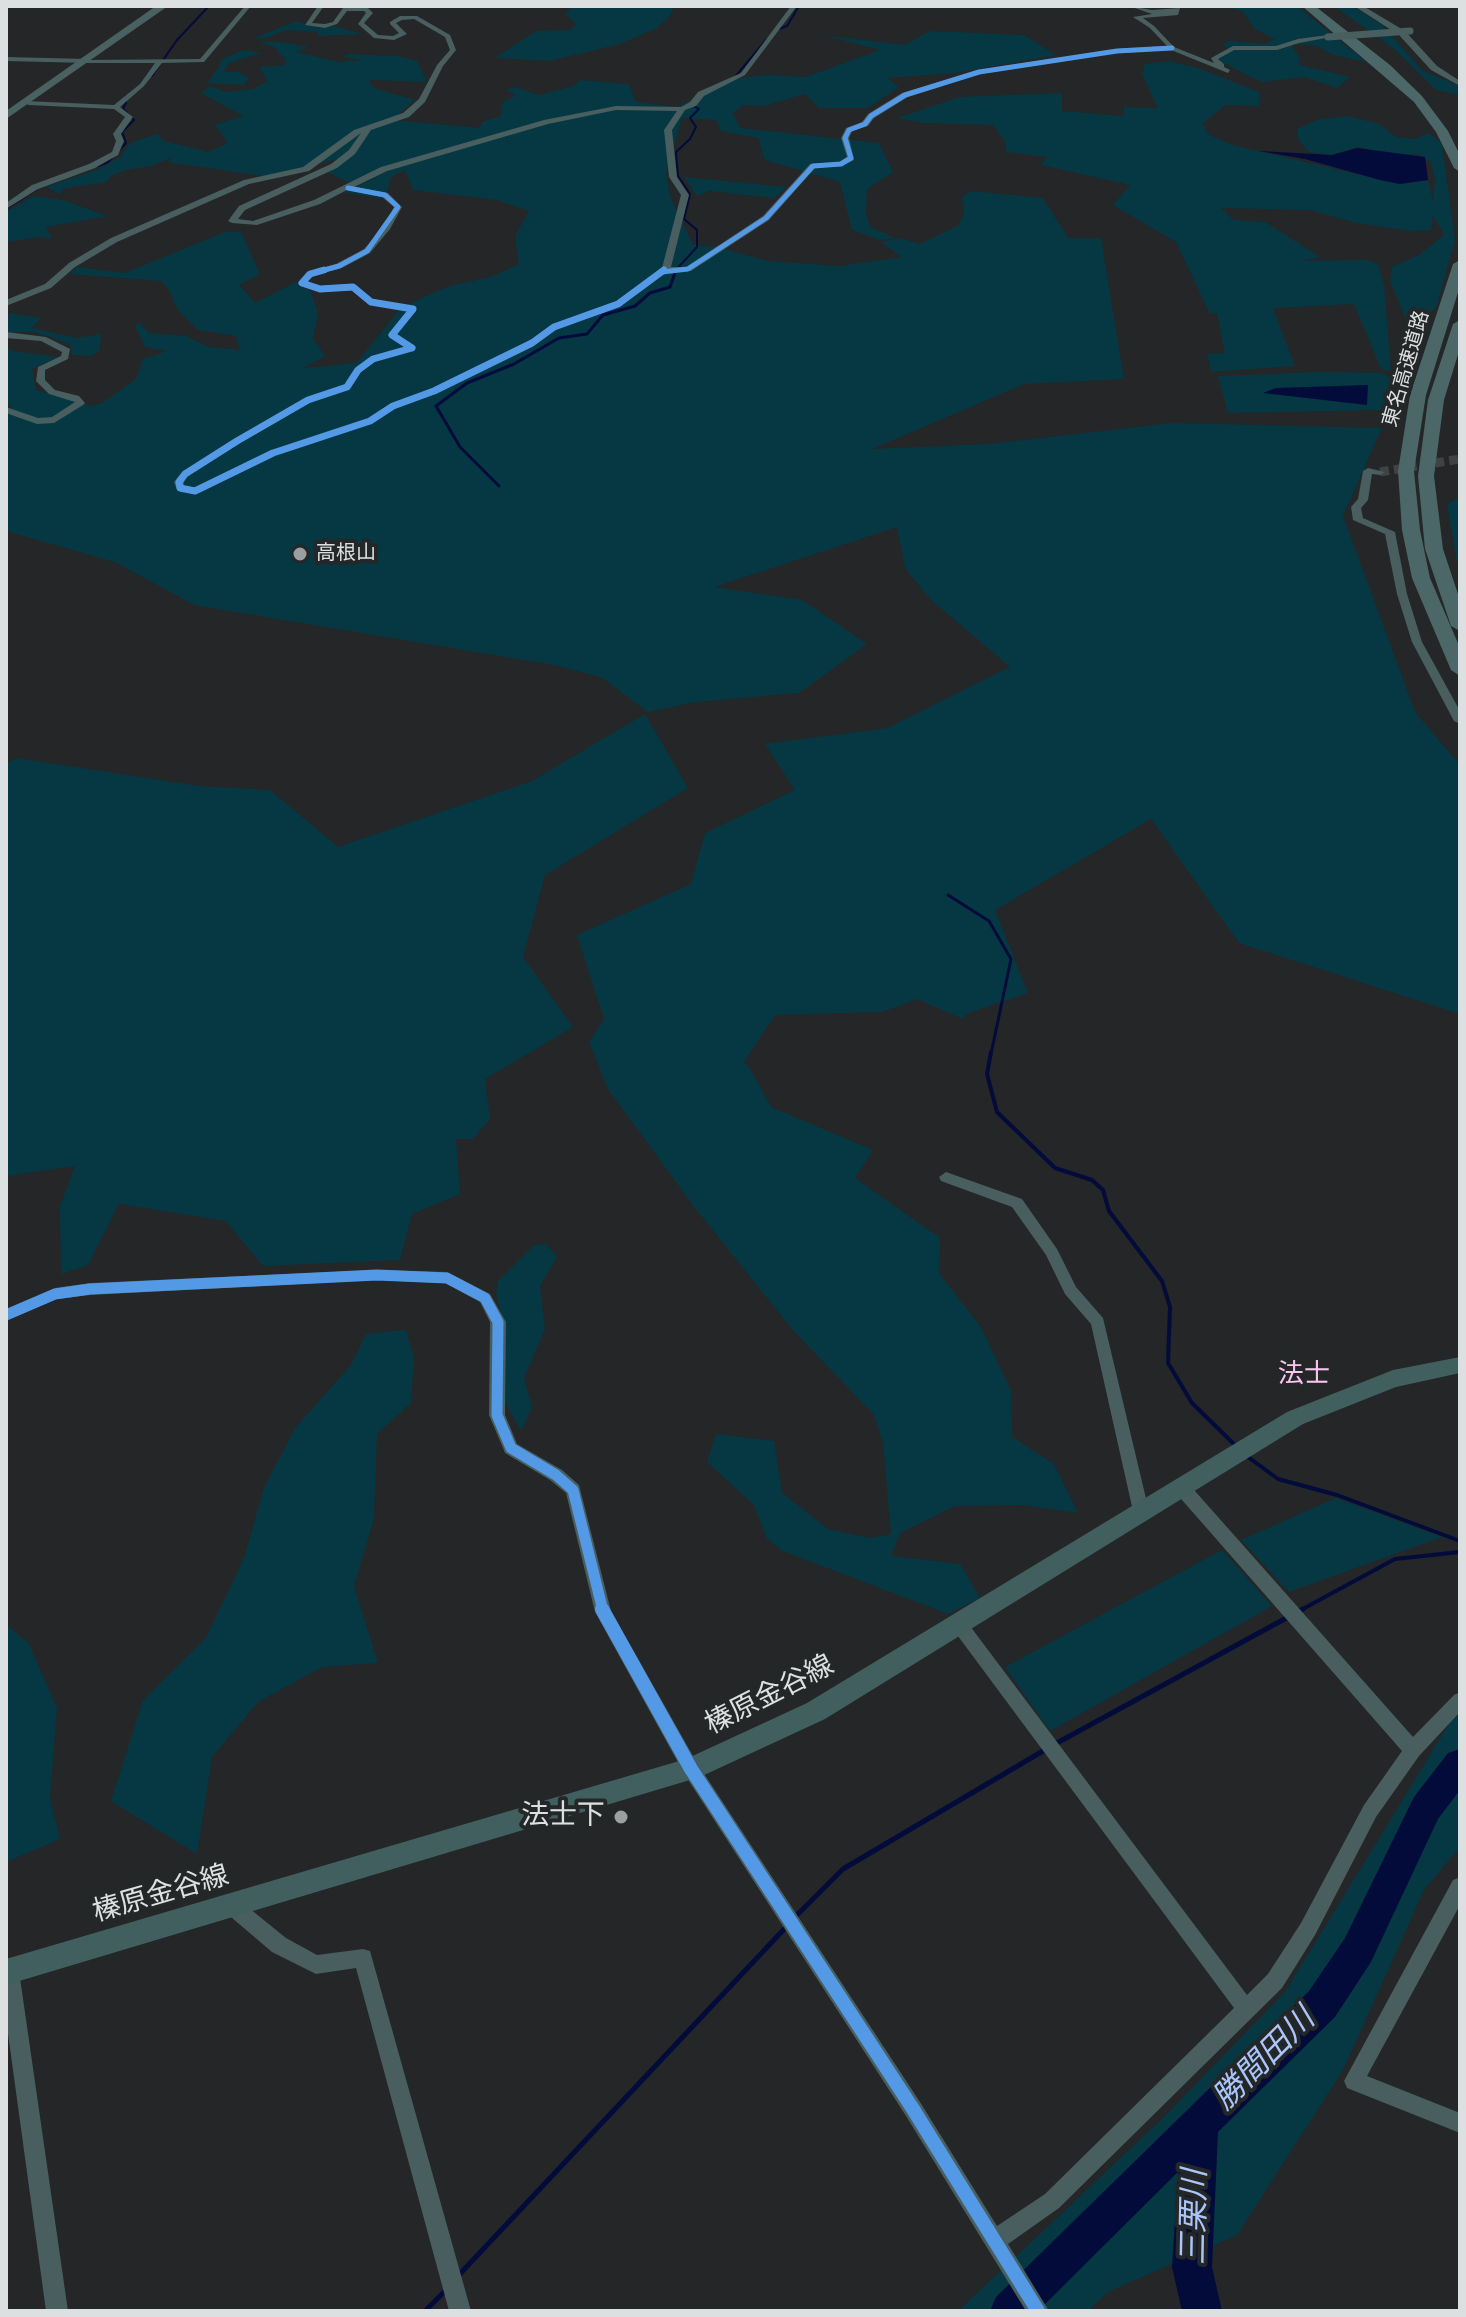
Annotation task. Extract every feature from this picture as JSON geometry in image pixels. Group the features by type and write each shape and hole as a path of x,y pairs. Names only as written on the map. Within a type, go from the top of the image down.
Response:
{"highway":[{"path":"1308,6 1386,68 1418,99 1442,131 1460,168"},
{"path":"1322,6 1421,86 1460,136"},
{"name":"東名高速道路","path":"1460,264 1418,395 1406,471 1411,530 1421,578 1460,670"},
{"name":"東名高速道路","path":"1460,324 1436,400 1426,476 1434,549 1460,626"}],"main road":[{"path":"6,116 163,6"},
{"name":"榛原金谷線","path":"7,1972 691,1769 816,1711 1295,1418 1341,1397 1393,1379 1460,1365"}],"street":[{"path":"6,59 162,62 205,59 248,6"},
{"path":"6,303 48,286 72,265 114,240 247,182 306,169 369,127 406,115 422,100 440,65 453,50 448,36 421,19 409,17 392,23 402,31 400,37 376,37 360,23 369,10 359,8 341,11 335,23 307,24 321,6"},
{"path":"668,269 685,195 673,177 668,130 701,94 743,74 780,29 794,6"},
{"path":"1132,6 1152,12 1178,9 1176,14 1136,17 1152,27 1172,48 1228,71 1232,69 1213,59 1233,48 1277,48 1298,41 1328,37 1410,31"},
{"path":"1358,6 1402,33 1434,68 1460,84"},
{"path":"348,188 385,195 398,207 387,227 367,251 339,266 310,274 302,283 320,289 353,287 371,302 413,309 392,335 412,348 373,359 358,370 347,387 308,400 237,441 185,474 179,482 180,488 195,491 273,453 370,421 393,406 434,391 532,343 554,327 618,304 668,269 681,270 709,257 766,218 813,166 841,164 851,158 845,138 849,130 865,124 871,116 905,95 951,78 992,70 1117,51 1172,48"},
{"path":"116,107 142,85 162,62"},
{"path":"6,207 35,187 92,166 115,153 120,141 117,134 129,117 116,107 28,103"},
{"path":"369,127 352,152 334,166 242,208 232,221 254,223 348,188 384,169 547,122 616,108 688,106"},
{"path":"6,335 43,339 67,351 65,357 41,369 40,381 52,392 76,398 80,403 75,410 54,420 37,421 6,410"},
{"path":"1380,472 1368,471 1363,500 1356,507 1358,520 1390,532 1402,594 1417,642 1460,721"},
{"path":"946,1177 1017,1203 1052,1253 1070,1290 1098,1322 1141,1511"},
{"path":"6,1315 55,1294 90,1289 377,1275 447,1278 485,1298 498,1322 497,1415 511,1448 556,1475 573,1490 603,1612 691,1769 913,2109 1038,2311"},
{"path":"1181,1487 1413,1750"},
{"path":"958,1623 1247,2010"},
{"path":"998,2248 1052,2201 1275,1981 1308,1929 1370,1811 1413,1750 1460,1700"},
{"path":"1460,1886 1354,2081 1460,2123"},
{"path":"232,1906 279,1945 316,1965 363,1958 460,2311"},
{"path":"7,1972 57,2311"}],"shaded area":[{"path":"572,6 674,6 670,16 657,28 620,44 550,61 495,58 536,31 570,30 577,24 565,14"},
{"path":"1224,6 1297,6 1366,62 1334,55 1315,45 1291,44 1299,57 1299,65 1350,77 1337,88 1305,77 1261,82 1218,60 1228,50 1223,44 1229,41 1265,44 1275,39 1255,29 1242,11"},
{"path":"1334,6 1352,6 1382,25 1423,71 1460,86 1460,95 1436,90 1393,48"},
{"path":"296,21 317,28 333,26 363,34 318,36 318,32 286,30 266,38 252,39"},
{"path":"930,31 1024,35 1056,55 955,73 887,78 899,87 868,108 819,108 805,94 764,106 743,105 733,113 740,128 879,143 893,172 867,189 866,213 870,227 895,238 880,240 852,230 840,182 765,160 758,138 721,131 716,120 682,118 666,173 670,196 693,245 718,247 767,261 839,266 902,257 881,242 899,238 920,244 959,225 964,212 962,197 971,191 1043,198 1068,238 1101,238 1124,379 1024,384 872,449 989,444 1172,423 1382,428 1343,516 1415,712 1460,765 1460,1014 1239,943 1151,819 995,910 1028,993 966,1014 963,1019 917,999 882,1012 775,1015 743,1063 748,1065 771,1107 873,1150 855,1178 940,1238 939,1273 982,1329 1011,1391 1012,1437 1054,1464 1078,1513 1024,1505 955,1506 900,1533 891,1556 960,1564 980,1598 948,1614 783,1551 767,1539 754,1505 707,1462 716,1434 774,1441 782,1493 828,1529 869,1538 891,1534 883,1443 874,1415 791,1328 695,1208 608,1089 589,1042 604,1019 577,935 691,884 705,833 795,790 765,744 887,728 1010,667 929,598 905,568 897,527 714,587 802,600 867,644 799,693 696,702 648,712 601,677 554,665 194,605 115,562 6,531 6,406 14,411 6,401 6,347 12,351 59,357 32,369 36,390 91,406 102,403 136,379 143,359 167,351 145,347 135,325 140,323 149,333 186,336 209,347 240,350 236,336 198,330 176,308 171,293 161,281 70,274 76,267 125,273 225,232 241,232 260,274 239,285 255,303 296,282 311,292 318,314 313,338 325,356 303,368 356,363 402,307 449,286 491,277 519,264 515,236 529,211 497,200 413,190 405,170 391,177 385,199 343,192 379,177 353,185 328,172 347,157 263,176 167,162 175,156 151,166 110,176 107,182 65,188 60,194 46,187 99,169 120,157 130,143 157,134 164,141 208,152 228,143 215,125 243,116 201,93 210,86 225,92 253,89 267,81 260,67 285,65 285,59 274,47 258,42 308,47 296,52 339,62 362,60 344,57 347,54 397,56 417,61 427,82 369,80 373,88 415,100 392,120 480,128 482,122 501,116 501,104 516,95 506,90 515,87 538,95 574,86 580,80 629,84 636,102 676,107 739,78 769,75 806,77 880,50 822,35 905,45"},
{"path":"242,50 262,53 229,63 223,72 238,72 249,78 244,85 207,83 221,64 219,61"},
{"path":"1169,61 1198,68 1259,92 1259,106 1226,105 1203,123 1208,134 1232,145 1400,184 1428,180 1433,201 1435,180 1431,163 1419,154 1395,155 1358,147 1332,155 1309,152 1298,139 1297,129 1317,120 1347,116 1379,124 1396,137 1415,139 1429,133 1442,144 1455,240 1437,305 1413,338 1390,280 1392,267 1419,255 1444,235 1433,215 1431,230 1411,231 1356,223 1310,210 1221,208 1234,220 1265,222 1320,257 1300,261 1366,260 1378,264 1384,285 1391,371 1381,369 1354,304 1273,308 1295,366 1211,372 1207,354 1225,353 1217,313 1210,314 1176,242 1113,205 1130,185 1041,165 1047,157 1006,152 1005,141 993,125 923,123 897,118 960,97 1062,93 1062,111 1124,116 1124,107 1158,108 1142,74 1145,64"},
{"path":"1357,148 1425,157 1428,180 1400,184 1305,159 1259,151 1332,155"},
{"path":"684,177 786,187 775,198 709,191 697,196"},
{"path":"34,196 63,200 107,216 46,227 52,239 39,237 6,242 6,212"},
{"path":"9,313 41,318 32,328 77,338 101,334 100,350 92,356 72,355 70,344 35,332 6,332"},
{"path":"1383,373 1395,383 1382,410 1228,413 1218,376"},
{"path":"1368,385 1367,405 1263,393 1276,388"},
{"path":"1460,496 1460,579 1447,505"},
{"path":"645,714 688,788 545,875 523,957 573,1027 485,1079 490,1119 473,1139 456,1139 460,1194 412,1214 400,1260 263,1266 226,1221 119,1204 88,1265 61,1274 60,1206 75,1166 6,1176 6,764 16,758 199,786 270,790 338,847 532,781"},
{"path":"546,1244 557,1257 540,1286 545,1329 524,1378 532,1407 521,1431 506,1404 505,1329 496,1294 498,1281 534,1245"},
{"path":"406,1330 414,1358 411,1403 377,1434 374,1518 354,1586 378,1663 322,1667 258,1702 212,1757 197,1854 111,1801 143,1700 206,1638 244,1558 264,1488 295,1428 351,1365 366,1334"},
{"path":"1336,1498 1442,1537 1289,1592 1241,1540"},
{"path":"1222,1550 1272,1606 1050,1731 1005,1667"},
{"path":"6,1624 29,1644 57,1708 50,1798 60,1839 6,1862"},
{"path":"1460,1713 1460,1847 1424,1890 1343,2070 1237,2235 1108,2292 1088,2311 958,2311 1164,2117 1285,1992 1452,1719"}],"waterway":[{"path":"152,76 177,40 209,6"},
{"path":"776,30 787,26 799,6"},
{"path":"734,78 767,39"},
{"path":"98,166 108,162 126,143 122,132 134,120 123,109 126,102"},
{"path":"674,272 697,247 697,230 684,219 690,194 678,176 676,152 690,139 696,127 690,118 699,109 690,104"},
{"path":"6,209 37,189"},
{"path":"499,486 460,447 436,406 467,383 514,364 559,338 587,334 603,315 635,306 650,293 670,287 676,270"},
{"path":"948,895 989,921 1011,959 991,1054"},
{"path":"991,1052 987,1074 997,1112 1055,1168 1092,1180 1103,1190 1109,1211 1162,1281 1170,1307 1168,1363 1192,1403 1238,1448"},
{"path":"1244,1454 1278,1479 1337,1495 1460,1541"},
{"path":"1299,1611 1395,1559 1460,1552"},
{"path":"1299,1611 1303,1609"},
{"path":"1055,1744 1290,1616"},
{"path":"794,1918 843,1869 1048,1748"},
{"name":"勝間田川","path":"1200,2124 1322,2004 1358,1950 1426,1808 1460,1764"},
{"path":"457,2277 788,1925"},
{"name":"勝間田川","path":"1010,2311 1200,2124"},
{"name":"三栗川","path":"1200,2124 1192,2267 1202,2311"},
{"path":"425,2311 446,2290"}],"tunnel":[{"path":"1380,472 1460,459"}],"cycle path":[{"path":"348,188 385,195 398,207 387,227 367,251 339,266 310,274 302,283 320,289 353,287 371,302 413,309 392,335 412,348 373,359 358,370 347,387 308,400 237,441 185,474 179,482 180,488 195,491 273,453 370,421 393,406 434,391 532,343 554,327 618,304 666,269 688,269 766,218 813,166 841,164 851,158 845,138 849,130 865,124 871,116 905,95 979,72 1117,51 1172,48"},
{"path":"6,1315 55,1294 90,1289 377,1275 447,1278 485,1298 498,1322 497,1415 511,1448 556,1475 573,1490 603,1612 691,1769 913,2109 1038,2311"}],"place":[{"name":"高根山","path":"300,554"},
{"name":"法士下","path":"621,1817"}],"district":[{"name":"法士","path":"1304,1375"}]}
